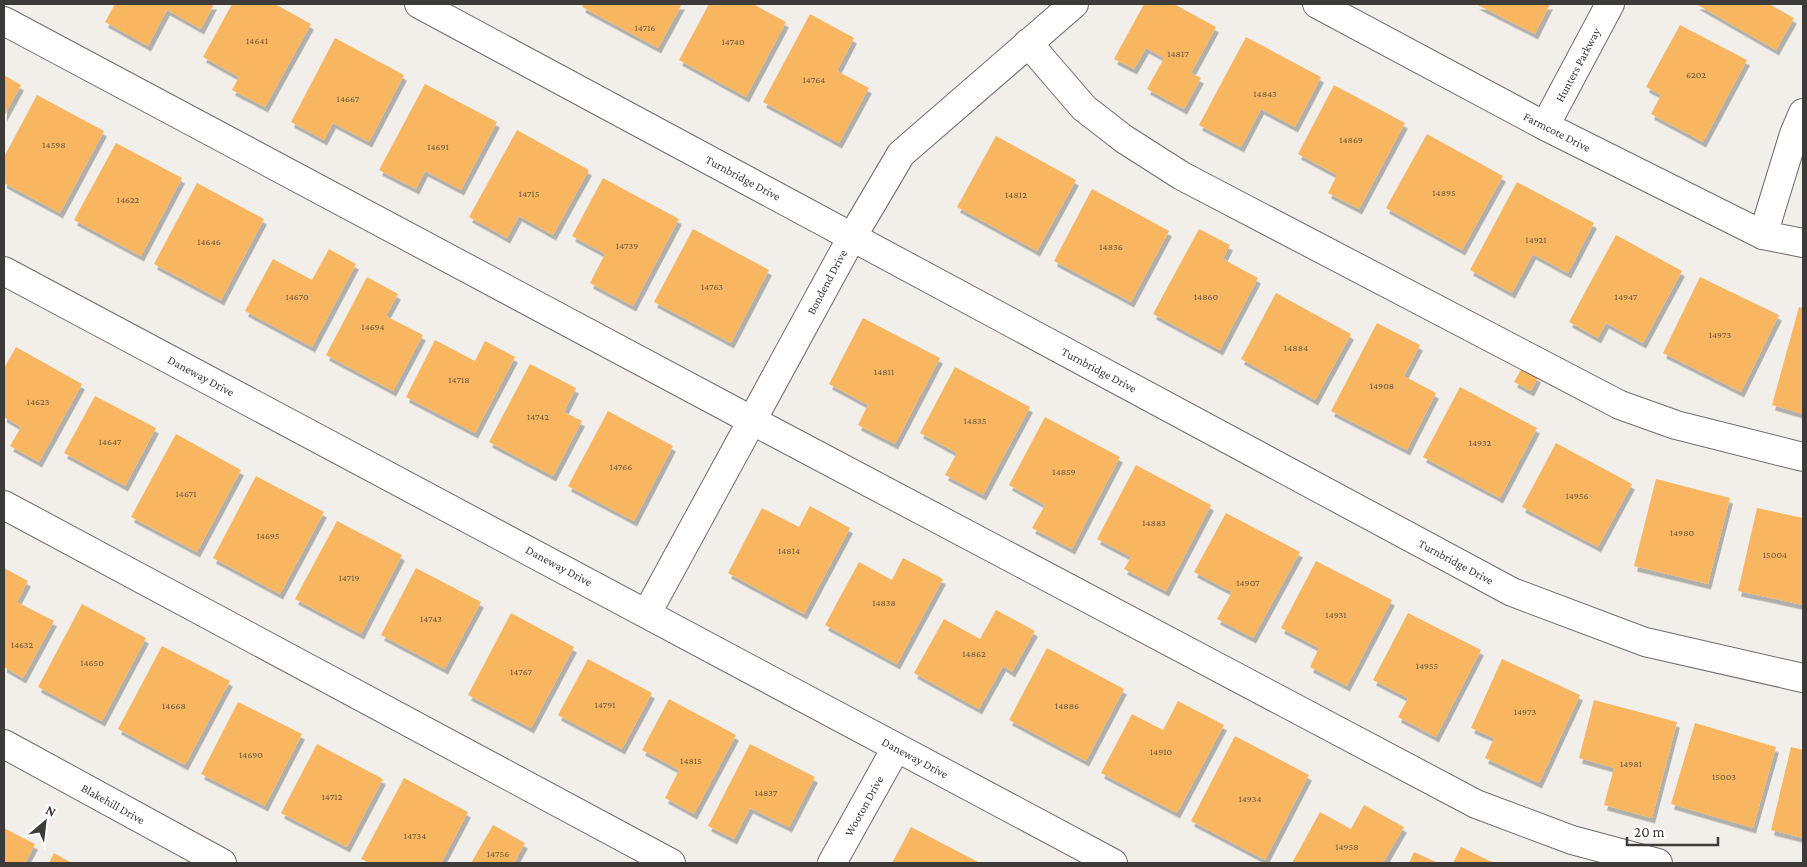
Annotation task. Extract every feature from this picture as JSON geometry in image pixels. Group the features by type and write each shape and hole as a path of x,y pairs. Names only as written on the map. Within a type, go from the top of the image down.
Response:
{"street":[{"name":"Turnbridge Drive","path":"419,4 1512,592 1645,642 1803,678"},
{"name":"Bondend Drive","path":"647,613 852,237 901,154 1074,4"},
{"name":"Farmcote Drive","path":"1317,4 1545,126 1763,235 1803,243"},
{"name":"Hunters Parkway","path":"1545,126 1610,4"},
{"path":"4,21 1476,804 1572,840 1658,863"},
{"path":"1028,43 1084,108 1124,139 1182,176 1620,405 1676,425 1803,457"},
{"path":"1763,235 1794,134 1803,113"},
{"name":"Daneway Drive","path":"4,270 1113,863"},
{"path":"4,505 671,863"},
{"name":"Blakehill Drive","path":"4,744 222,863"},
{"name":"Wooton Drive","path":"832,863 896,748"}],"building":[{"path":"115,4 214,4 201,29 167,10 148,46 105,22"},
{"path":"232,4 275,4 311,24 265,107 232,90 239,77 203,57"},
{"path":"584,4 682,4 658,48 582,7"},
{"path":"709,4 753,4 786,22 746,97 679,60"},
{"path":"1144,4 1174,4 1216,27 1191,73 1201,78 1184,109 1147,89 1164,58 1146,48 1134,69 1114,59"},
{"path":"1476,4 1550,4 1535,34"},
{"path":"1696,4 1769,4 1794,18 1776,50"},
{"path":"810,14 854,38 837,71 869,88 839,143 763,102"},
{"path":"1680,25 1747,60 1703,142 1651,114 1661,95 1646,87"},
{"path":"1246,37 1321,77 1295,127 1261,109 1241,147 1199,125"},
{"path":"335,38 404,75 369,142 333,123 324,140 291,122"},
{"path":"4,75 21,85 4,116"},
{"path":"425,84 497,122 461,190 425,171 416,189 379,170"},
{"path":"1334,85 1405,123 1359,209 1328,193 1337,175 1298,154"},
{"path":"37,95 104,131 60,213 4,183 4,157"},
{"path":"517,130 589,170 553,235 519,216 507,238 469,217"},
{"path":"1427,134 1503,176 1462,250 1386,208"},
{"path":"996,136 1076,180 1037,251 957,207"},
{"path":"116,143 182,178 141,256 74,220"},
{"path":"603,178 679,219 633,306 590,283 605,254 572,236"},
{"path":"1517,182 1594,223 1568,273 1533,254 1512,293 1470,270"},
{"path":"197,183 264,219 221,300 154,264"},
{"path":"1092,189 1169,231 1131,302 1054,261"},
{"path":"693,229 769,270 731,343 654,302"},
{"path":"1199,229 1230,245 1223,259 1258,278 1220,350 1153,314"},
{"path":"1616,235 1682,271 1643,343 1606,323 1598,338 1569,322"},
{"path":"329,249 356,264 312,347 245,311 273,259 312,280"},
{"path":"367,277 398,294 386,316 423,335 393,391 326,355"},
{"path":"1700,277 1779,315 1741,392 1663,353"},
{"path":"1276,293 1351,334 1315,400 1241,359"},
{"path":"1799,307 1803,308 1803,414 1772,405"},
{"path":"863,318 940,358 895,444 858,425 868,405 829,384"},
{"path":"1377,323 1420,345 1404,376 1436,393 1407,450 1331,411"},
{"path":"435,340 475,361 485,341 515,357 475,433 406,397"},
{"path":"16,347 82,384 39,462 10,446 21,427 4,417 4,368"},
{"path":"530,364 576,388 564,412 582,421 553,476 489,442"},
{"path":"955,367 1030,407 983,495 945,475 957,453 920,433"},
{"path":"1522,368 1538,377 1531,391 1514,382"},
{"path":"1460,387 1537,428 1500,498 1423,457"},
{"path":"95,396 156,428 125,486 64,453"},
{"path":"608,411 673,446 634,521 568,486"},
{"path":"1045,417 1120,457 1072,549 1032,528 1045,505 1009,485"},
{"path":"176,434 241,470 197,552 131,517"},
{"path":"1556,443 1632,484 1598,547 1522,507"},
{"path":"1136,465 1211,505 1166,591 1124,569 1131,557 1097,539"},
{"path":"256,476 324,512 280,594 213,558"},
{"path":"1656,479 1730,498 1708,584 1634,566"},
{"path":"810,506 850,528 804,614 728,573 762,508 799,527"},
{"path":"1757,508 1803,518 1803,605 1738,591"},
{"path":"1226,513 1300,552 1253,638 1217,619 1232,592 1194,572"},
{"path":"337,521 402,555 361,634 295,599"},
{"path":"903,558 943,579 897,664 825,625 859,562 892,580"},
{"path":"1316,561 1392,600 1347,686 1310,667 1319,648 1281,628"},
{"path":"4,568 28,581 17,602 54,621 23,678 4,667"},
{"path":"416,568 481,602 445,669 381,635"},
{"path":"82,604 146,638 102,721 38,687"},
{"path":"996,610 1035,631 1012,672 1003,666 979,709 914,673 944,619 980,639"},
{"path":"511,613 574,647 531,728 468,695"},
{"path":"1408,613 1481,650 1436,737 1398,717 1408,698 1373,680"},
{"path":"162,646 230,681 185,765 118,729"},
{"path":"1047,648 1124,689 1086,761 1009,720"},
{"path":"588,659 652,693 622,749 558,715"},
{"path":"1502,659 1580,695 1539,783 1485,758 1494,738 1471,728"},
{"path":"669,699 736,735 694,814 665,798 679,770 642,750"},
{"path":"1594,700 1677,722 1652,818 1604,805 1614,768 1579,758"},
{"path":"1178,701 1224,725 1177,813 1101,773 1132,714 1163,730"},
{"path":"238,702 302,734 265,806 201,774"},
{"path":"1695,723 1776,747 1753,828 1671,804"},
{"path":"1235,736 1309,775 1265,860 1191,821"},
{"path":"317,744 383,779 347,847 281,813"},
{"path":"750,744 815,777 789,827 750,808 734,839 708,826"},
{"path":"1791,747 1803,750 1803,838 1771,830"},
{"path":"404,778 468,812 441,863 370,863 361,859"},
{"path":"1364,805 1404,827 1383,863 1292,863 1320,812 1351,829"},
{"path":"493,825 525,843 514,863 471,863"},
{"path":"911,827 980,863 892,863"},
{"path":"4,828 35,844 25,863 4,863"},
{"path":"1461,847 1494,863 1453,863"},
{"path":"1414,852 1438,863 1409,863"},
{"path":"54,853 72,863 49,863"}]}
